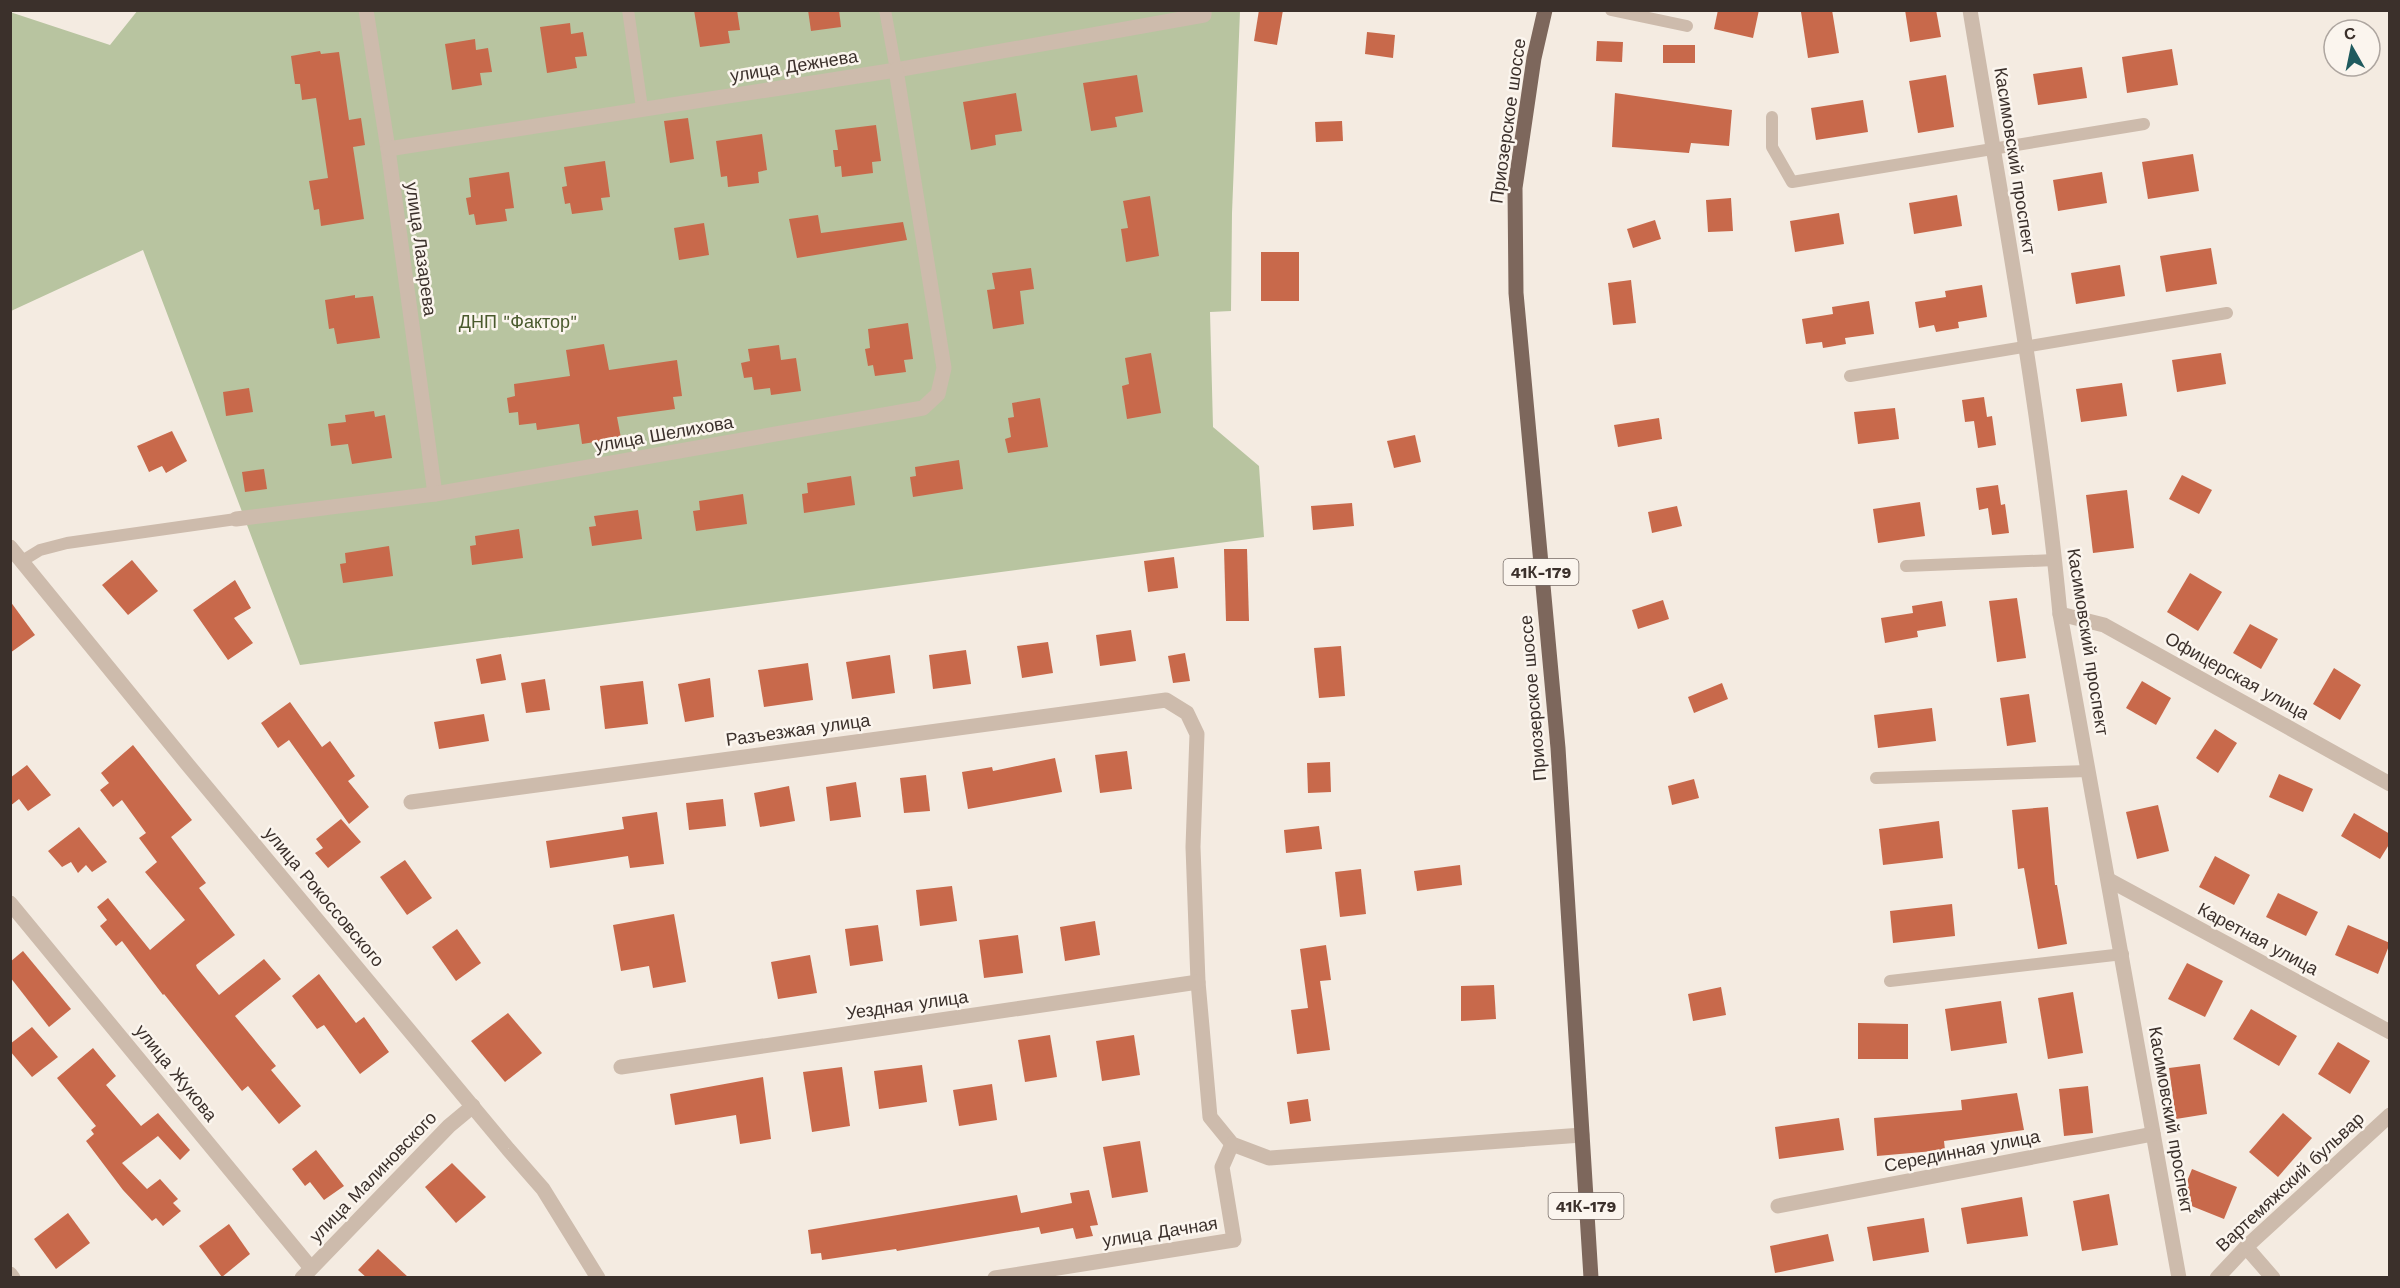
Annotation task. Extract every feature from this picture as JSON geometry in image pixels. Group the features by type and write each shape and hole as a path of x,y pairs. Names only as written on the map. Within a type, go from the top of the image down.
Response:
{"main road":[{"name":"Приозерское шоссе","path":"1545,10 1534,58 1515,188 1516,293 1558,748 1591,1278"}],"street":[{"name":"улица Лазарева","path":"366,10 388,149 435,494"},
{"name":"Касимовский проспект","path":"1970,10 2025,347 2055,560 2060,614 2179,1278"},
{"name":"улица Дежнева","path":"388,149 896,70 1204,13"},
{"name":"улица Шелихова","path":"236,519 435,494 923,408 938,394 944,368 896,70"},
{"name":"улица Рокоссовского","path":"10,547 196,774 543,1189 598,1278"},
{"name":"Офицерская улица","path":"2060,614 2104,625 2390,784"},
{"name":"Разъезжая улица","path":"411,802 1166,700 1187,712 1197,734 1193,847 1198,982"},
{"name":"Каретная улица","path":"2109,880 2390,1032"},
{"name":"улица Жукова","path":"10,903 307,1273"},
{"path":"1198,982 1210,1117 1232,1144 1269,1158 1581,1135"},
{"name":"Уездная улица","path":"621,1067 1198,982"},
{"name":"улица Малиновского","path":"307,1273 448,1126 473,1106"},
{"name":"Вартемяжский бульвар","path":"2217,1278 2246,1246 2390,1115"},
{"name":"Серединная улица","path":"1778,1206 2153,1134"},
{"name":"улица Дачная","path":"995,1278 1234,1240 1222,1167 1232,1144"},
{"path":"2246,1246 2273,1278"}],"lane":[{"path":"628,10 642,108"},
{"path":"885,10 896,70"},
{"path":"1611,10 1687,26"},
{"path":"1772,117 1772,147 1792,182 2144,124"},
{"path":"1850,376 2227,313"},
{"path":"22,561 40,550 67,543 236,519"},
{"path":"1906,566 2055,560"},
{"path":"1876,778 2088,771"},
{"path":"1890,981 2122,954"}],"green space":[{"name":"ДНП \"Фактор\"","path":"138,10 1240,11 1232,213 1231,311 1210,312 1213,427 1259,466 1264,537 300,665 143,250 11,311 10,12 110,45"}],"building":[{"path":"694,10 737,10 740,30 728,31 730,43 700,47"},
{"path":"808,10 839,10 841,27 811,31"},
{"path":"1259,10 1283,10 1277,45 1254,41"},
{"path":"1718,10 1759,10 1753,38 1714,29"},
{"path":"1832,10 1839,53 1808,58 1801,12"},
{"path":"1905,10 1936,10 1941,37 1910,42"},
{"path":"570,23 571,34 583,32 587,56 575,57 577,68 547,73 540,27"},
{"path":"1367,32 1395,35 1393,58 1365,54"},
{"path":"475,39 476,50 488,48 492,72 480,73 482,85 452,90 445,44"},
{"path":"1597,41 1623,42 1622,62 1596,61"},
{"path":"1663,45 1695,45 1695,63 1663,63"},
{"path":"2172,49 2178,85 2127,93 2122,57"},
{"path":"320,51 321,54 339,52 349,120 361,118 365,145 353,147 364,219 321,226 319,209 314,210 309,181 328,178 316,98 302,100 300,84 295,84 291,56"},
{"path":"2082,67 2087,98 2038,105 2033,74"},
{"path":"1137,75 1143,112 1115,117 1117,127 1091,131 1083,83"},
{"path":"1946,75 1954,127 1918,133 1909,81"},
{"path":"1016,93 1022,131 995,135 996,145 971,150 963,102"},
{"path":"1615,93 1732,110 1729,146 1691,143 1689,153 1612,147"},
{"path":"1863,100 1868,132 1816,140 1811,108"},
{"path":"688,118 694,159 670,163 664,121"},
{"path":"1342,121 1343,141 1316,142 1315,122"},
{"path":"876,125 881,161 872,162 873,173 842,177 841,166 835,167 833,150 838,150 835,130"},
{"path":"762,134 767,170 758,172 759,183 728,187 727,176 721,177 716,141"},
{"path":"2193,154 2199,191 2148,199 2142,162"},
{"path":"605,161 610,197 601,198 603,210 572,214 570,203 565,204 562,187 567,186 564,167"},
{"path":"509,172 514,208 505,209 507,221 476,225 474,214 469,215 466,198 471,197 469,178"},
{"path":"2102,172 2107,203 2058,211 2053,180"},
{"path":"1957,195 1962,226 1914,234 1909,203"},
{"path":"1150,196 1159,256 1126,262 1121,229 1128,228 1123,201"},
{"path":"1731,198 1733,231 1708,232 1706,200"},
{"path":"1839,213 1844,244 1795,252 1790,221"},
{"path":"818,215 821,233 903,222 907,240 797,258 789,219"},
{"path":"1655,220 1661,239 1633,248 1627,229"},
{"path":"704,223 709,255 679,260 674,228"},
{"path":"2211,248 2217,284 2166,292 2160,256"},
{"path":"1261,252 1299,252 1299,301 1261,301"},
{"path":"2120,265 2125,296 2076,304 2071,273"},
{"path":"1031,268 1034,289 1020,291 1024,324 993,329 987,290 995,289 992,273"},
{"path":"1631,280 1636,323 1613,325 1608,283"},
{"path":"1982,285 1987,317 1958,322 1959,328 1936,332 1934,325 1919,328 1915,302 1946,297 1945,291"},
{"path":"355,295 355,298 373,296 380,338 337,344 334,328 329,329 325,300"},
{"path":"1869,301 1874,334 1845,338 1846,344 1823,348 1822,342 1806,344 1802,319 1833,314 1832,307"},
{"path":"908,323 913,359 904,360 906,372 875,376 873,365 868,366 865,349 870,348 868,329"},
{"path":"604,344 609,370 677,360 682,396 673,397 675,409 617,417 621,438 582,444 579,424 537,430 536,423 519,425 518,412 509,413 507,398 515,396 514,384 570,376 566,350"},
{"path":"779,345 781,360 796,358 801,391 771,395 770,388 754,390 752,377 744,378 741,363 750,361 748,349"},
{"path":"1151,353 1161,413 1127,419 1122,386 1129,384 1125,358"},
{"path":"2221,353 2226,384 2177,392 2172,360"},
{"path":"2122,383 2127,416 2081,422 2076,389"},
{"path":"249,388 253,412 226,416 223,392"},
{"path":"1984,397 1987,417 1992,416 1996,445 1978,448 1974,421 1965,422 1962,400"},
{"path":"1040,398 1048,447 1008,453 1005,439 1011,437 1008,418 1014,417 1012,403"},
{"path":"1895,408 1899,439 1858,444 1854,412"},
{"path":"374,411 375,417 385,415 392,458 352,464 348,444 331,446 328,424 346,422 345,415"},
{"path":"1659,418 1662,439 1618,447 1614,425"},
{"path":"172,431 187,461 166,473 162,466 149,472 137,446"},
{"path":"1415,435 1421,462 1394,468 1387,441"},
{"path":"959,460 963,489 913,497 910,477 916,476 915,467"},
{"path":"264,469 267,489 245,492 242,472"},
{"path":"2182,475 2212,490 2199,514 2169,499"},
{"path":"851,476 855,505 804,513 802,494 808,493 807,483"},
{"path":"1998,485 2001,505 2005,504 2009,533 1992,535 1988,508 1979,510 1976,488"},
{"path":"2127,490 2134,548 2093,553 2086,495"},
{"path":"743,494 747,524 696,531 693,511 700,510 699,501"},
{"path":"1920,502 1925,536 1878,543 1873,509"},
{"path":"1352,503 1354,526 1313,530 1311,506"},
{"path":"1677,506 1682,526 1652,533 1648,512"},
{"path":"638,510 642,539 592,546 589,527 596,526 594,516"},
{"path":"519,529 523,558 472,565 470,546 476,545 475,536"},
{"path":"389,546 393,576 343,583 340,564 346,563 345,553"},
{"path":"1224,549 1247,549 1249,621 1226,621"},
{"path":"1174,557 1178,588 1148,592 1144,561"},
{"path":"132,560 158,591 128,615 102,585"},
{"path":"2190,573 2222,592 2198,631 2167,612"},
{"path":"235,580 251,608 234,618 253,643 228,660 193,610"},
{"path":"2017,598 2026,658 1997,662 1989,601"},
{"path":"1663,600 1669,619 1638,629 1632,610"},
{"path":"10,601 35,635 10,653"},
{"path":"1942,601 1946,626 1917,631 1918,637 1885,643 1881,618 1913,613 1912,606"},
{"path":"2250,624 2278,639 2261,669 2233,653"},
{"path":"1131,630 1136,661 1100,666 1096,635"},
{"path":"1048,642 1053,673 1022,678 1017,646"},
{"path":"1341,646 1345,696 1319,698 1314,648"},
{"path":"966,650 971,684 933,689 929,655"},
{"path":"1185,653 1190,681 1173,683 1168,656"},
{"path":"501,654 506,680 481,684 476,659"},
{"path":"890,655 895,693 852,699 846,662"},
{"path":"808,663 813,700 764,707 758,670"},
{"path":"2334,668 2361,685 2340,720 2313,704"},
{"path":"710,678 714,717 685,722 678,684"},
{"path":"545,679 550,710 526,713 521,683"},
{"path":"643,681 648,724 605,729 600,686"},
{"path":"2142,681 2171,698 2156,725 2126,708"},
{"path":"1722,683 1728,699 1694,713 1688,697"},
{"path":"2029,694 2036,742 2007,746 2000,698"},
{"path":"290,702 322,747 330,741 355,776 348,781 369,807 349,824 289,740 278,748 261,723"},
{"path":"1932,708 1936,741 1878,748 1874,715"},
{"path":"484,714 489,741 439,749 434,722"},
{"path":"2215,729 2237,743 2218,773 2196,758"},
{"path":"133,745 192,820 171,837 206,883 199,888 235,935 196,965 197,968 219,995 264,959 281,979 235,1016 276,1066 271,1070 301,1106 279,1124 248,1086 242,1091 122,941 116,946 100,926 107,920 97,907 108,898 150,950 185,920 145,872 157,862 139,838 146,833 122,800 113,807 100,790 109,783 101,773"},
{"path":"1127,751 1132,789 1100,793 1095,755"},
{"path":"1055,758 1062,792 968,809 962,772 992,767 993,771"},
{"path":"1330,762 1331,792 1308,793 1307,763"},
{"path":"27,765 51,795 28,811 19,799 10,806 10,778"},
{"path":"2279,774 2313,789 2303,812 2269,797"},
{"path":"926,775 930,811 904,813 900,778"},
{"path":"1694,779 1699,798 1672,805 1668,786"},
{"path":"856,782 861,817 830,821 826,787"},
{"path":"789,786 795,821 760,827 754,793"},
{"path":"723,799 726,826 689,830 686,803"},
{"path":"2158,805 2169,851 2137,859 2126,812"},
{"path":"2048,807 2055,885 2057,885 2067,944 2038,949 2024,868 2018,869 2012,810"},
{"path":"657,812 664,864 630,868 628,856 550,868 546,841 624,829 622,817"},
{"path":"2354,813 2390,834 2390,843 2380,859 2341,836"},
{"path":"341,819 361,842 328,868 315,853 323,848 316,839"},
{"path":"1939,821 1943,858 1883,865 1879,829"},
{"path":"1319,826 1322,849 1286,853 1284,830"},
{"path":"79,827 107,862 92,872 86,865 78,873 71,862 62,867 48,851"},
{"path":"2215,856 2250,875 2234,905 2199,887"},
{"path":"405,860 432,898 407,915 380,877"},
{"path":"1460,865 1462,885 1417,891 1414,871"},
{"path":"1361,869 1366,914 1340,917 1335,872"},
{"path":"952,886 957,921 920,926 916,890"},
{"path":"2278,893 2318,912 2306,936 2266,917"},
{"path":"1952,904 1955,936 1893,943 1890,911"},
{"path":"674,914 686,982 653,988 649,966 621,971 613,925"},
{"path":"1095,921 1100,955 1065,961 1060,927"},
{"path":"878,925 883,961 850,966 845,929"},
{"path":"2348,925 2390,943 2378,974 2335,955"},
{"path":"457,929 481,963 456,981 432,947"},
{"path":"1018,935 1023,973 984,978 979,940"},
{"path":"1326,945 1331,980 1320,981 1330,1050 1297,1054 1291,1010 1308,1008 1300,949"},
{"path":"23,951 71,1009 49,1027 10,977 10,962"},
{"path":"810,955 817,993 778,999 771,962"},
{"path":"2187,963 2223,981 2205,1017 2168,999"},
{"path":"319,974 356,1023 364,1017 389,1052 360,1074 324,1025 317,1029 292,996"},
{"path":"1494,985 1496,1019 1461,1021 1461,986"},
{"path":"1721,987 1726,1015 1693,1021 1688,994"},
{"path":"2073,992 2083,1053 2048,1059 2038,998"},
{"path":"2001,1001 2007,1043 1951,1051 1945,1009"},
{"path":"2251,1009 2297,1036 2279,1066 2233,1039"},
{"path":"508,1013 542,1053 505,1082 471,1041"},
{"path":"1858,1023 1908,1024 1908,1059 1858,1059"},
{"path":"32,1027 58,1057 32,1077 10,1051 10,1044"},
{"path":"1050,1035 1057,1077 1025,1082 1018,1040"},
{"path":"1134,1035 1140,1075 1102,1081 1096,1041"},
{"path":"2338,1042 2370,1061 2350,1094 2318,1074"},
{"path":"93,1048 116,1076 106,1085 141,1126 158,1113 190,1150 180,1160 158,1136 122,1163 147,1189 160,1179 178,1199 173,1203 181,1211 163,1226 156,1218 152,1221 123,1190 86,1141 94,1134 91,1130 96,1126 57,1078"},
{"path":"2200,1064 2207,1114 2176,1119 2169,1068"},
{"path":"922,1065 927,1102 879,1109 874,1071"},
{"path":"842,1067 850,1126 812,1132 803,1072"},
{"path":"763,1077 771,1139 740,1144 736,1115 675,1125 670,1094"},
{"path":"992,1084 997,1120 959,1126 953,1090"},
{"path":"2088,1086 2093,1133 2064,1136 2059,1089"},
{"path":"2017,1093 2024,1130 1944,1141 1945,1150 1877,1156 1874,1118 1962,1110 1961,1100"},
{"path":"1308,1099 1311,1121 1290,1124 1287,1102"},
{"path":"2283,1113 2312,1138 2278,1177 2249,1152"},
{"path":"1839,1118 1844,1150 1779,1159 1775,1127"},
{"path":"1140,1141 1148,1192 1112,1198 1103,1147"},
{"path":"316,1150 344,1186 324,1200 310,1182 305,1186 292,1169"},
{"path":"452,1163 486,1197 456,1223 425,1187"},
{"path":"2192,1169 2237,1187 2224,1219 2179,1201"},
{"path":"1089,1190 1098,1225 1090,1226 1093,1236 1076,1239 1073,1228 1041,1234 1039,1227 897,1251 896,1249 822,1260 821,1253 811,1254 808,1230 1017,1195 1021,1213 1072,1203 1070,1193"},
{"path":"2109,1194 2118,1245 2082,1251 2073,1201"},
{"path":"2022,1197 2028,1236 1967,1244 1961,1208"},
{"path":"68,1213 90,1243 56,1269 34,1239"},
{"path":"1924,1218 1929,1252 1873,1261 1867,1227"},
{"path":"229,1224 250,1254 222,1277 199,1246"},
{"path":"1828,1234 1834,1261 1775,1273 1770,1246"},
{"path":"378,1249 409,1278 367,1278 358,1270"}]}
